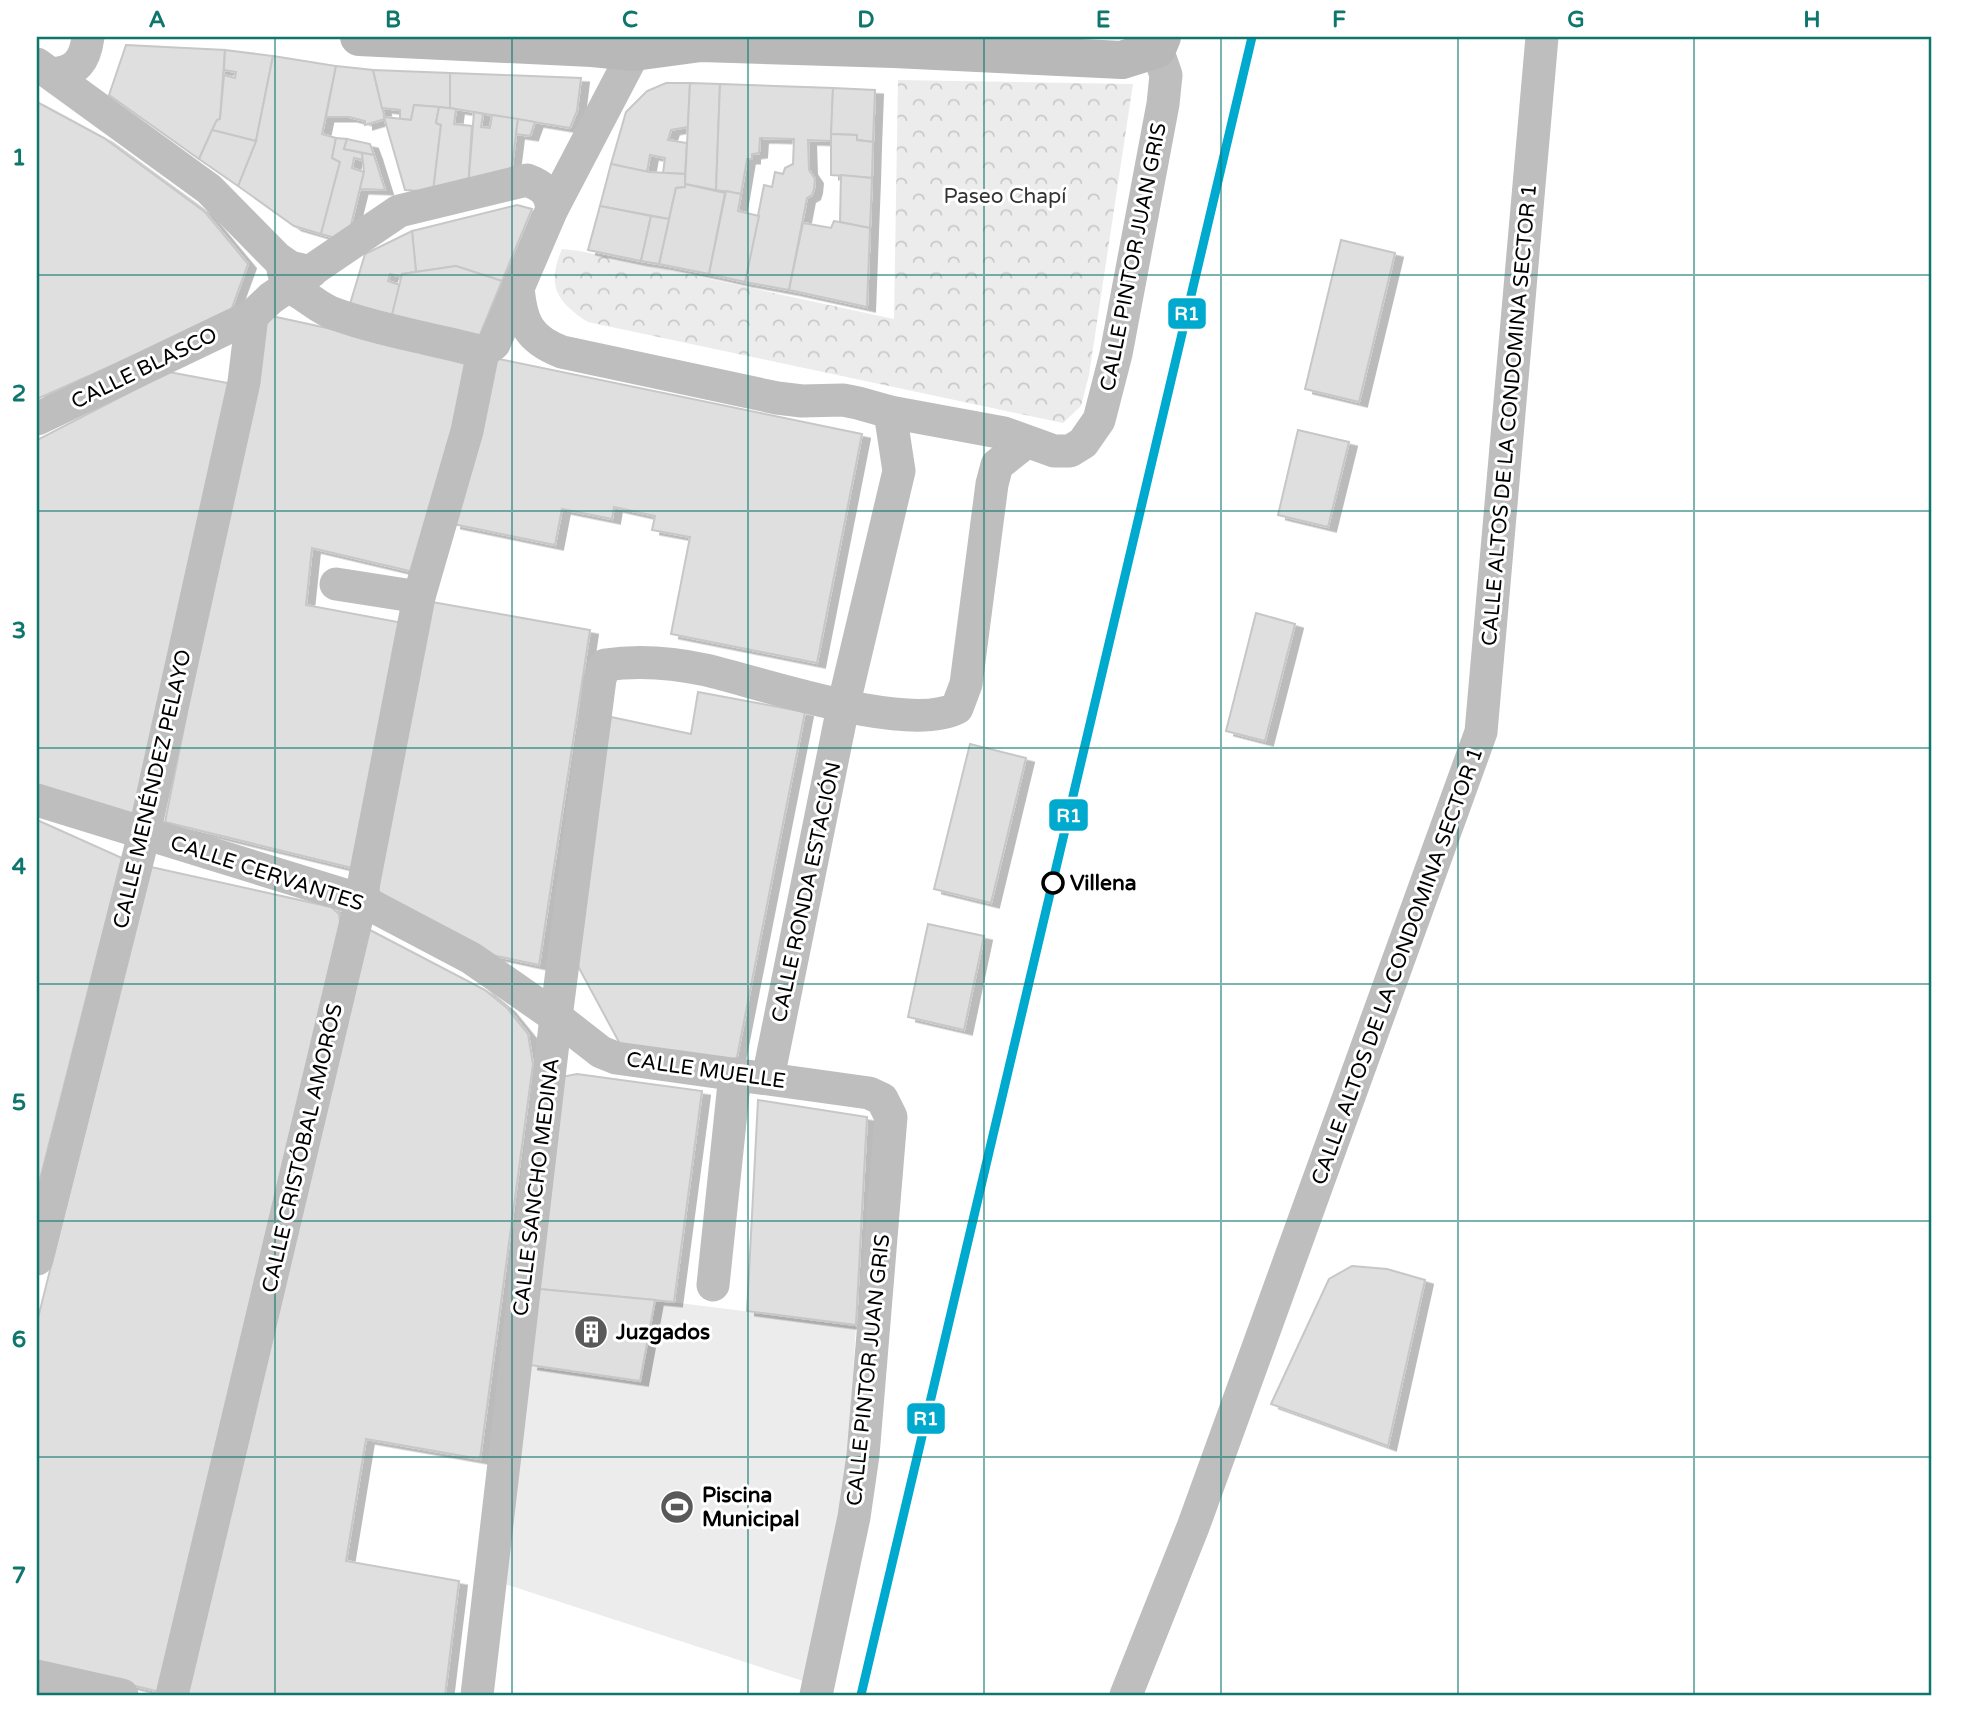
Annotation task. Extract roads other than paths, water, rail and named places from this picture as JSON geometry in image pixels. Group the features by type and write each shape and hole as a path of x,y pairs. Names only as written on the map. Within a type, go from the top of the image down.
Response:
{"street":[{"path":"45,69 68,72 78,64 86,50 88,37"},
{"path":"359,37 592,48 627,64 701,43 894,43 1122,60 1159,43"},
{"name":"CALLE ALTOS DE LA CONDOMINA SECTOR 1","path":"1126,1695 1193,1527 1481,732 1542,37"},
{"name":"CALLE PINTOR JUAN GRIS","path":"1040,447 1070,451 1083,443 1100,420 1116,354 1163,104 1166,75 1159,43"},
{"name":"CALLE CRISTÓBAL AMORÓS","path":"172,1695 361,900 419,597 467,431 483,352 494,344 552,209 627,64"},
{"path":"45,69 209,190 335,314 483,352"},
{"name":"CALLE BLASCO","path":"37,419 252,316 292,272 399,211 527,180 547,190 552,209"},
{"path":"519,287 520,308 529,330 544,344 562,352 777,398 802,401 843,400 891,412 1004,433 1040,447"},
{"name":"CALLE MENÉNDEZ PELAYO","path":"37,1259 144,834 244,382 252,316"},
{"name":"CALLE RONDA ESTACIÓN","path":"768,1078 843,707 899,471 891,412"},
{"path":"843,707 930,716 957,708 966,684 992,484 997,465 1040,447"},
{"path":"336,584 419,597"},
{"name":"CALLE SANCHO MEDINA","path":"477,1695 556,1017 600,679 605,665 634,661 704,670 843,707"},
{"name":"CALLE CERVANTES","path":"37,800 361,900 471,958 556,1017"},
{"name":"CALLE MUELLE","path":"556,1017 601,1052 616,1058 869,1093"},
{"path":"713,1285 735,1074"},
{"name":"CALLE PINTOR JUAN GRIS","path":"816,1695 854,1517 866,1429 891,1116 882,1099 869,1093"},
{"path":"37,1676 122,1695"}],"place":[{"name":"Villena","path":"1053,883"},
{"name":"Juzgados","path":"591,1332"},
{"name":"Piscina Municipal","path":"677,1507"}],"park label":[{"name":"Paseo Chapí","path":"1005,196"}]}
